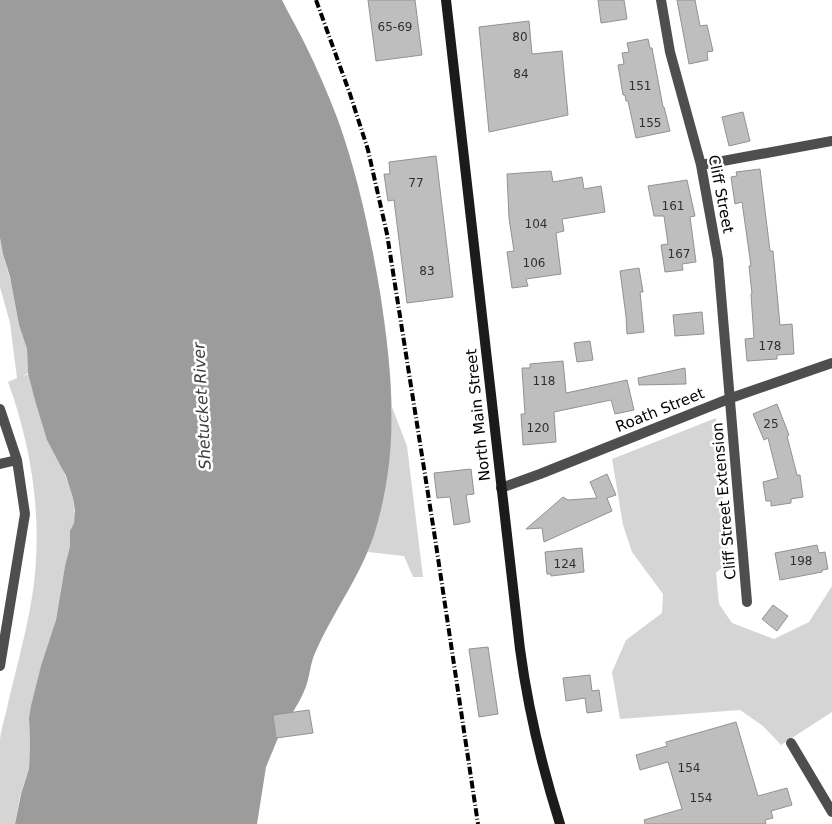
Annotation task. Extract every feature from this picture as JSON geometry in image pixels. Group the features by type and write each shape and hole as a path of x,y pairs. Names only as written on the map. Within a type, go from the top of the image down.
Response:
{"main road":[{"name":"North Main Street","path":"446,0 520,649 539,749 560,824"}],"street":[{"name":"Cliff Street","path":"661,0 670,52 701,165 721,279 731,398"},
{"path":"701,165 832,141"},
{"name":"Roath Street","path":"501,488 731,398 832,363"},
{"name":"Cliff Street Extension","path":"731,398 747,602"},
{"path":"0,409 17,460 25,514 0,666"},
{"path":"0,464 17,460"},
{"path":"791,743 832,812"}],"shaded area":[{"path":"0,238 19,325 27,349 28,373 23,376 29,374 34,397 70,488 75,516 70,534 70,546 56,620 29,724 29,769 20,796 15,824 0,824 0,740 29,614 34,585 37,526 31,467 25,438 8,382 17,378 10,323 0,287"},
{"path":"392,407 407,446 423,577 413,577 404,556 368,552 386,480"},
{"path":"716,418 729,561 716,573 719,604 732,623 774,639 809,622 832,586 832,712 781,745 763,726 740,710 620,719 612,672 626,640 662,613 663,594 632,552 623,525 612,459"}],"water":[{"name":"Shetucket River","path":"0,0 282,0 318,72 345,141 368,226 385,323 392,414 388,474 374,535 354,580 315,653 307,684 302,695 293,712 273,716 276,738 278,738 266,767 257,824 15,824 21,794 29,769 29,718 31,706 41,666 56,620 75,511 66,476 47,440 34,397 28,373 27,349 19,325 0,238"}],"building":[{"path":"368,0 415,0 422,55 376,61"},
{"path":"598,0 624,0 627,19 601,23"},
{"path":"677,0 695,0 700,26 707,25 713,51 707,52 708,60 689,64"},
{"path":"529,21 532,54 562,51 568,115 489,132 479,27"},
{"path":"648,39 650,48 652,48 663,107 670,131 636,138 628,101 626,101 625,95 623,95 618,65 624,64 622,53 629,52 627,43"},
{"path":"743,112 750,141 729,146 722,117"},
{"path":"436,156 453,297 407,303 394,200 388,201 384,174 390,174 389,162"},
{"path":"760,169 770,251 773,251 780,325 792,324 794,354 777,355 777,359 747,361 745,339 754,338 749,266 751,266 742,202 735,204 731,177 737,176 736,172"},
{"path":"551,171 553,182 582,177 584,189 601,186 605,212 562,219 564,231 556,233 561,274 526,279 528,286 512,288 507,252 514,251 509,218 507,174"},
{"path":"687,180 695,216 690,217 696,262 682,264 683,270 665,272 661,245 668,244 664,216 654,216 648,186"},
{"path":"639,268 643,292 640,292 644,332 627,334 620,271"},
{"path":"702,312 704,334 675,336 673,315"},
{"path":"590,341 593,360 577,362 574,343"},
{"path":"563,361 566,393 627,380 634,410 615,414 611,400 554,412 556,442 523,445 521,414 525,414 522,368 530,368 530,364"},
{"path":"685,368 686,384 639,385 638,378"},
{"path":"777,404 789,435 787,436 797,475 800,475 803,497 791,499 791,503 771,506 771,501 766,501 763,482 778,478 768,438 764,440 753,414"},
{"path":"471,469 474,494 466,495 470,522 454,525 450,497 437,498 434,473"},
{"path":"607,474 616,495 607,498 612,511 544,542 542,528 526,529 563,497 568,500 597,498 590,482"},
{"path":"817,545 819,553 825,552 828,569 822,570 822,572 780,580 775,553"},
{"path":"582,548 584,572 551,576 551,574 547,574 545,552"},
{"path":"773,605 788,616 777,631 762,619"},
{"path":"488,647 498,714 479,717 469,649"},
{"path":"590,675 592,691 599,690 602,711 587,713 585,698 566,701 563,678"},
{"path":"309,710 313,733 276,738 273,715"},
{"path":"736,722 758,796 787,788 792,805 771,811 773,818 765,820 766,824 645,824 644,820 682,809 668,762 640,770 636,755 667,746 666,742"}],"railway":[{"path":"316,0 368,150 387,234 478,824"}]}
